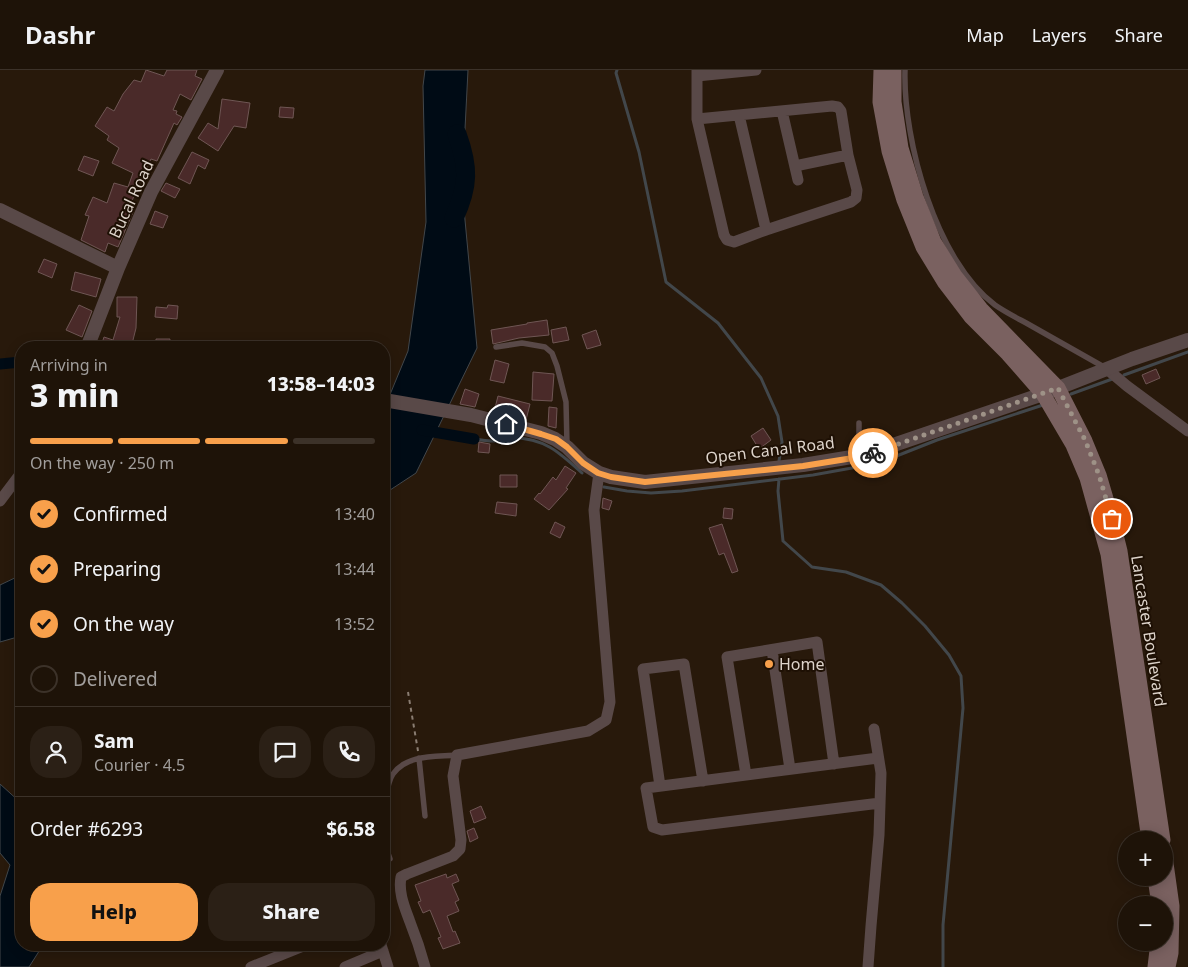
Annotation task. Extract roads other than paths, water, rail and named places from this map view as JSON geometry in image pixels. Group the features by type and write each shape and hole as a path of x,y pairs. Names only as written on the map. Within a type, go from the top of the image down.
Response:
{"main road":[{"name":"Lancaster Boulevard","path":"881,70 880,102 889,151 904,200 923,247 945,283 972,317 1043,394 1073,445 1087,478 1108,554 1149,831"},
{"name":"Lancaster Boulevard","path":"894,70 894,102 901,148 916,197 934,242 955,276 981,309 1058,388 1085,440 1099,475 1120,551 1161,831"},
{"path":"1168,967 1171,953 1172,906 1169,886"},
{"path":"1155,967 1157,951"}],"street":[{"name":"Bucal Road","path":"90,341 118,268 151,192 217,70"},
{"path":"697,119 832,106 838,107 841,111 848,155 857,190 856,198 851,202 734,242 727,240 724,235 697,119 697,73 756,70"},
{"path":"782,111 798,180"},
{"path":"739,115 766,230"},
{"path":"795,166 848,155"},
{"path":"0,210 118,268"},
{"name":"Open Canal Road","path":"390,401 471,415 541,434 556,439 583,463 598,473 645,482 803,466 864,455 1043,394 1188,340"},
{"path":"1108,370 1188,431"},
{"path":"425,967 400,895 399,884 400,878 407,874 453,856 460,850 461,840 453,776 457,755 588,732 606,720 610,702 594,510 598,473"},
{"path":"0,501 15,483"},
{"path":"746,775 727,658 817,642 834,764"},
{"path":"772,650 790,769"},
{"path":"660,786 643,670 684,664 703,780"},
{"path":"868,967 879,835 881,773 874,729"},
{"path":"878,758 646,788 653,827 662,830 880,803"},
{"path":"251,967 291,951"},
{"path":"345,967 376,951"},
{"path":"383,951 388,967"}],"lane":[{"path":"905,70 907,111 916,163 927,198 957,262 977,289 995,305 1108,370"},
{"path":"496,347 522,343 545,347 552,353 566,402 567,447"},
{"path":"859,422 859,441 864,455"},
{"path":"390,781 393,774 404,764 419,758 457,755"},
{"path":"419,758 425,816"}],"waterway":[{"path":"617,70 616,73 639,152 666,282 718,323 761,378 778,416 782,442 779,461"},
{"path":"454,218 459,207 466,176 464,157 457,134"},
{"path":"1124,375 1188,352"},
{"path":"0,364 15,363"},
{"path":"1071,394 1115,378"},
{"path":"604,487 651,493 682,491 813,475 874,464 937,440 1043,405"},
{"path":"422,430 474,439"},
{"path":"474,439 494,441 513,438 534,441 559,453 582,473"},
{"path":"779,479 778,491 783,541 812,567 846,572 881,585 925,626 949,655 961,676 963,708 943,925 943,967"}],"place":[{"name":"Home","path":"769,664"}]}
